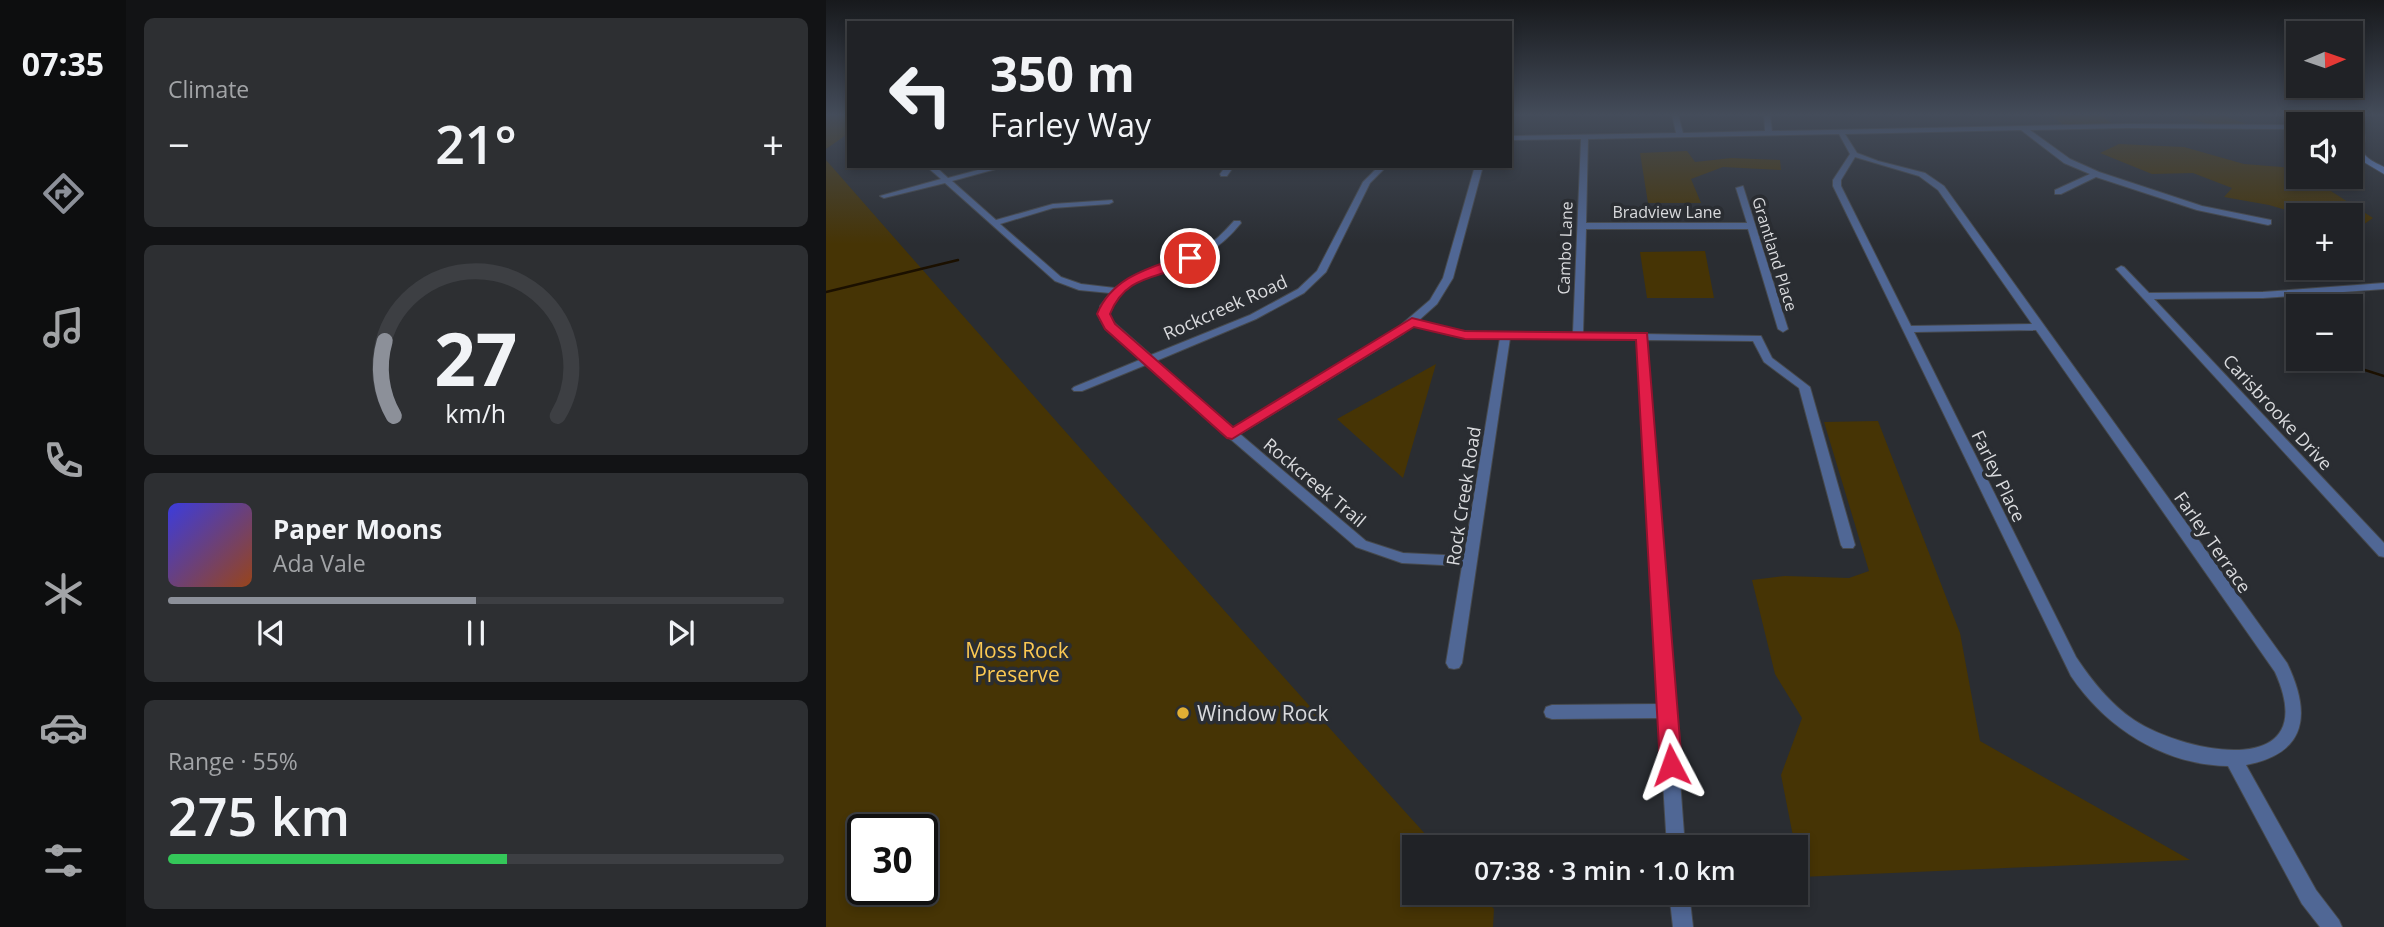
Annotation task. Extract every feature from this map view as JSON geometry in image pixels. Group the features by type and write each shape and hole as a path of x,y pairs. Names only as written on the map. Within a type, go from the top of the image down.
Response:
{"street":[{"name":"Cambo Lane","path":"1578,335 1585,157"},
{"path":"1854,157 1852,170 1882,166"},
{"name":"Farley Terrace","path":"1862,157 1882,166 1917,173 1937,184 2290,683 2295,708 2292,729 2287,737 2259,755 2232,759"},
{"path":"2062,157 2096,174 2200,208 2268,222"},
{"path":"2363,158 2384,171"},
{"path":"932,168 1058,279 1080,287 1116,291 1145,274 1204,251 1221,240 1237,223"},
{"path":"884,196 995,168"},
{"name":"Rockcreek Road","path":"1078,389 1253,317 1290,298 1314,280 1332,253 1367,182 1377,168"},
{"path":"1232,434 1412,322 1434,302 1448,278 1478,168"},
{"name":"Farley Place","path":"1852,170 1837,186 2071,663 2089,690 2129,725 2156,740 2189,753 2232,759"},
{"path":"2059,192 2096,174"},
{"name":"Grantland Place","path":"1740,188 1783,328"},
{"path":"993,223 1053,206 1109,202"},
{"name":"Bradview Lane","path":"1583,226 1751,226"},
{"name":"Carisbrooke Drive","path":"2121,269 2384,552"},
{"path":"2146,296 2274,295 2384,286"},
{"name":"Rockcreek Trail","path":"1116,291 1105,306 1105,320 1232,434 1361,544 1387,554 1417,560 1470,561"},
{"path":"1412,322 1453,334 1757,338 1768,360 1804,387 1848,545"},
{"path":"1907,329 2040,327"},
{"name":"Rock Creek Road","path":"1454,663 1505,336"},
{"path":"1642,336 1675,835"},
{"path":"1552,712 1667,711"},
{"path":"2232,759 2309,897 2332,927"},
{"path":"1680,905 1683,927"}],"green space":[{"path":"1641,157 1692,157 1695,162 1731,158 1780,160 1781,170 1723,167 1691,179 1701,203 1648,203"},
{"path":"2111,157 2220,157 2244,164 2286,167 2286,189 2328,189 2350,203 2286,203 2286,210 2224,197 2232,188 2193,173 2152,174"},
{"name":"Moss Rock Preserve","path":"826,160 1426,835 1402,835 1402,905 1490,905 1494,909 1493,927 826,927"},
{"path":"2363,212 2373,218 2363,225"},
{"path":"1705,251 1714,298 1647,298 1640,252"},
{"path":"1436,364 1403,478 1337,419"},
{"path":"1878,421 1960,633 1980,741 2190,860 1808,877 1808,835 1793,835 1781,775 1802,718 1775,674 1752,580 1785,576 1849,578 1869,571 1824,422"}],"waterway":[{"path":"826,292 958,260"},
{"path":"2363,369 2384,376"}],"place":[{"name":"Window Rock","path":"1183,713"}],"route":[{"path":"1190,258 1145,274 1121,287 1105,306 1105,320 1232,434 1412,322 1465,335 1642,336 1671,765"}]}
